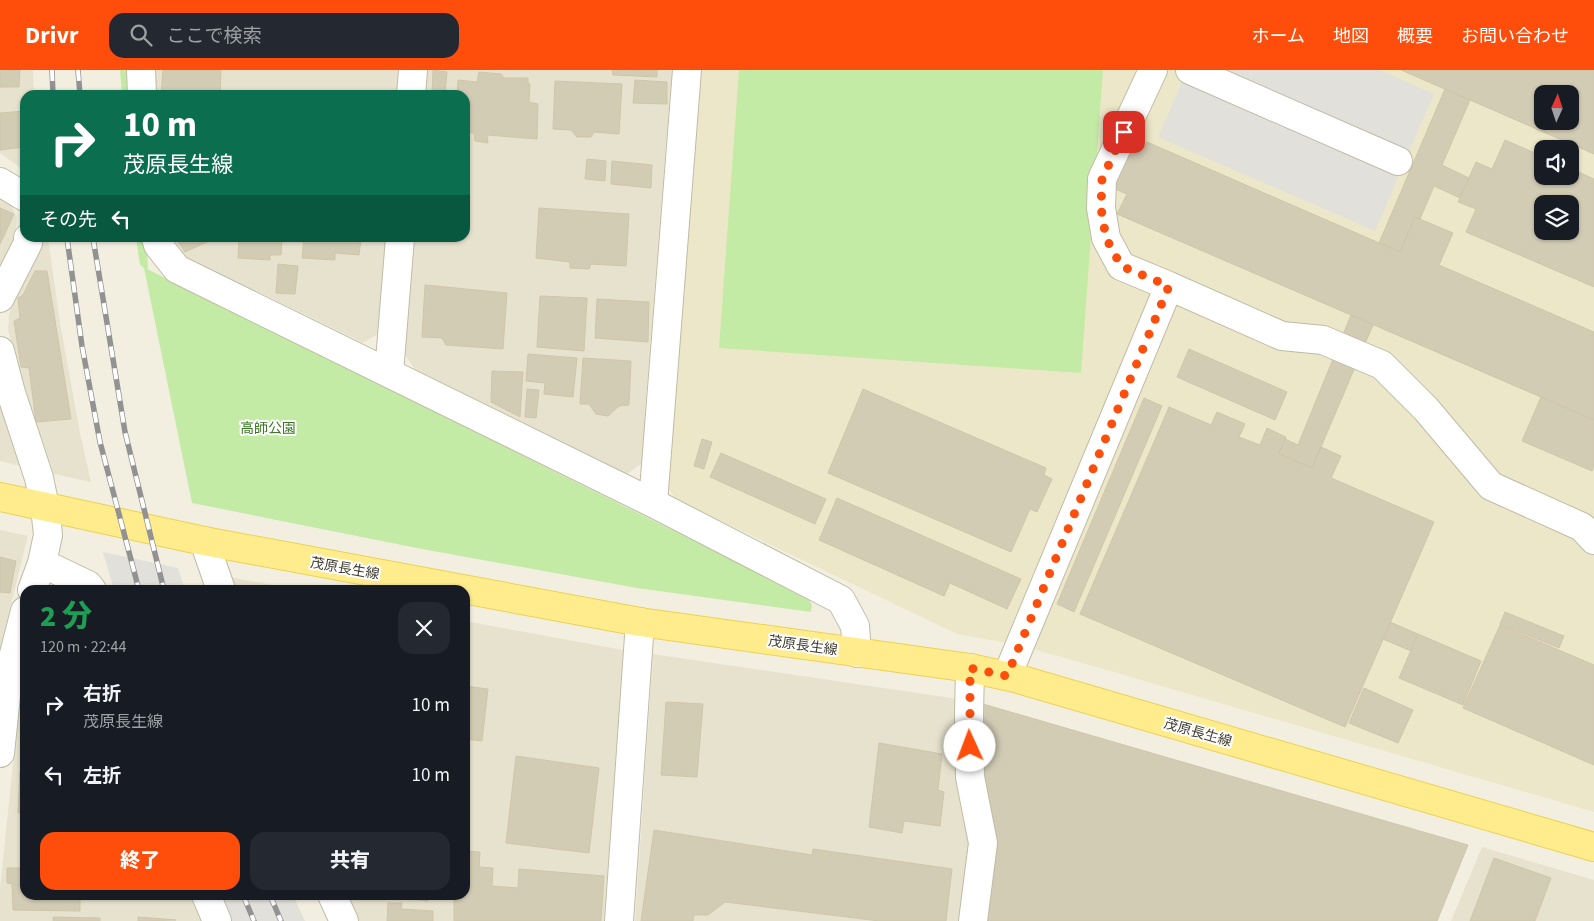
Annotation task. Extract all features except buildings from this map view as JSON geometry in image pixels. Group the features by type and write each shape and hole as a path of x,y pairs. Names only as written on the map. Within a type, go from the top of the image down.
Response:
{"main road":[{"name":"茂原長生線","path":"0,497 204,541 441,585"},
{"name":"茂原長生線","path":"470,590 640,622 970,668 1007,676 1594,847"}],"street":[{"path":"141,70 142,90"},
{"path":"411,90 413,70"},
{"path":"653,503 687,70"},
{"path":"1153,70 1102,179 1101,208 1106,238 1121,266 1282,336 1324,340 1382,365 1426,409 1490,486 1582,527 1594,540"},
{"path":"1190,70 1398,161"},
{"path":"0,182 20,194"},
{"path":"0,298 28,242"},
{"path":"157,242 177,269 653,503 841,600 855,626 857,653"},
{"path":"389,373 400,242"},
{"path":"1007,676 1169,286"},
{"path":"0,351 10,392 39,478 45,507 48,535 42,563 34,585"},
{"path":"204,541 219,585"},
{"path":"42,563 89,585"},
{"path":"619,921 640,622"},
{"path":"0,753 8,677 20,630"},
{"path":"970,668 970,777 984,843 973,921"},
{"path":"208,900 217,921"},
{"path":"334,900 344,921"}],"shaded area":[{"path":"0,70 33,70 34,90 20,90 20,167 0,153"},
{"path":"153,70 399,70 397,90 154,90"},
{"path":"426,70 672,70 645,410 643,462 626,475 416,371 403,352 412,242 470,242 470,90 424,90"},
{"path":"702,70 1594,70 1594,812 1086,664 1018,645 957,634 675,499 667,485"},
{"path":"1187,70 1379,70 1434,94 1375,231 1158,137"},
{"path":"0,195 9,200 17,217 15,241 0,271"},
{"path":"42,242 49,242 60,323 91,482 54,474 22,380 8,330 12,304 42,246"},
{"path":"175,242 385,242 378,334 363,343 183,255"},
{"path":"0,395 21,466 0,461"},
{"path":"0,530 28,536 0,648"},
{"path":"103,552 178,568 183,585 113,585"},
{"path":"230,577 272,585 232,585"},
{"path":"470,622 623,650 605,921 355,921 346,900 470,900"},
{"path":"653,654 958,699 969,839 967,876 960,921 635,921"},
{"path":"20,698 20,900 192,900 201,921 0,921 0,888"},
{"path":"1482,847 1594,880 1594,921 1451,921"},
{"path":"222,900 295,900 305,921 232,921"}],"green space":[{"path":"120,70 131,70 132,90 122,90"},
{"path":"739,70 1103,70 1081,373 719,348"},
{"name":"高師公園","path":"137,242 146,242 147,269 807,597 812,605 811,612 637,588 422,549 192,503 144,268 140,265"}],"railway":[{"path":"52,70 53,90"},
{"path":"78,70 80,90"},
{"path":"68,242 82,346 100,442 138,585"},
{"path":"94,242 125,432 163,585"},
{"path":"245,900 254,921"},
{"path":"272,900 281,921"}],"route":[{"path":"970,746 970,668 1007,676 1169,286 1121,266 1106,238 1101,208 1102,179 1124,132"}]}
